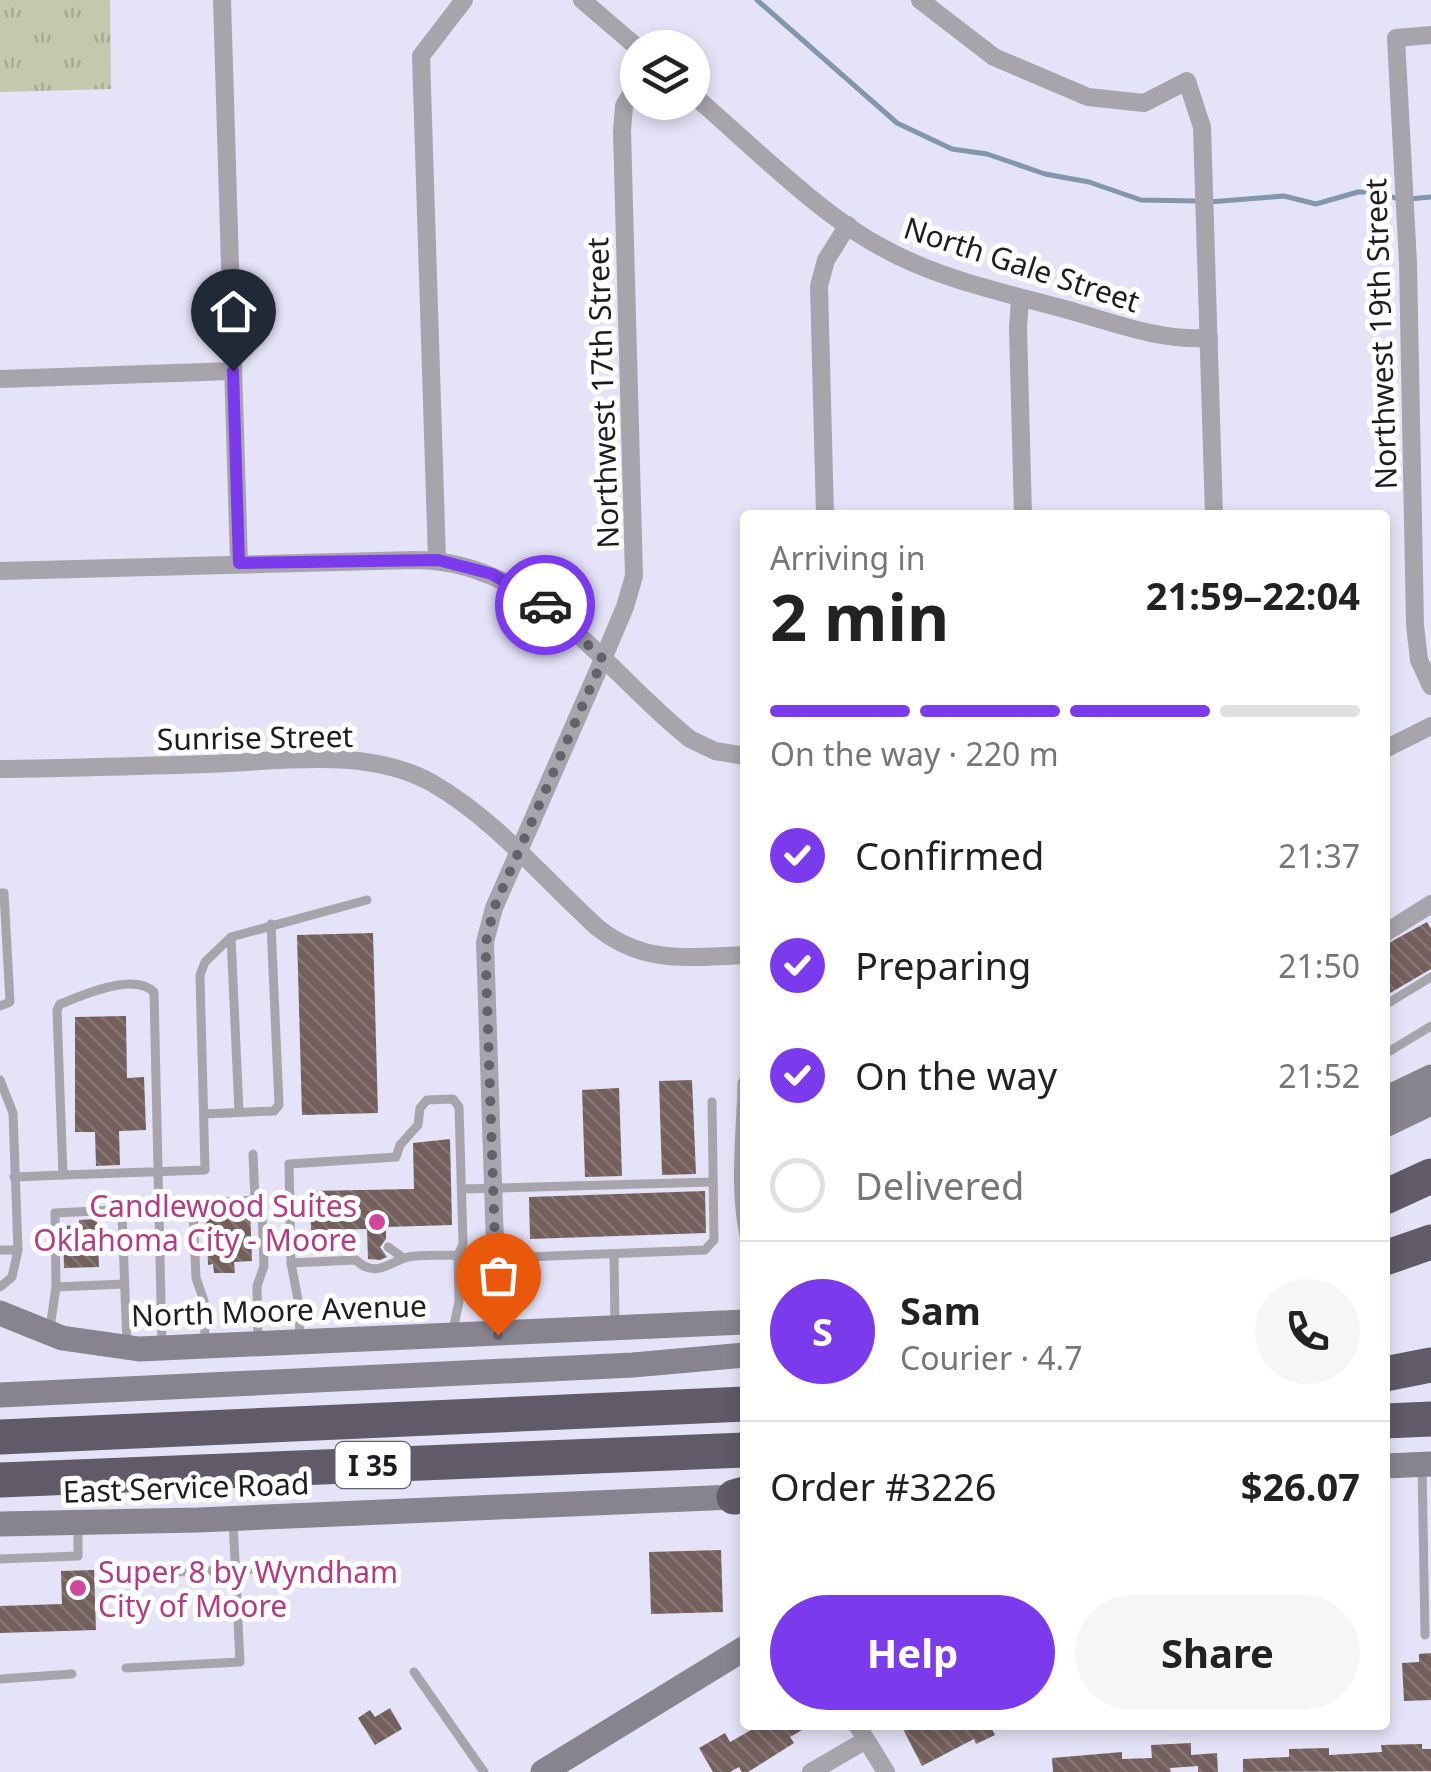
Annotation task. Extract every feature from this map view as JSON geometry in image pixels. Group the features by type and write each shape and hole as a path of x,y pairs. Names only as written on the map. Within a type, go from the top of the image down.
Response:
{"highway":[{"path":"1390,1195 1431,1176"},
{"path":"1390,1256 1431,1242"},
{"path":"1390,1373 1431,1365"},
{"path":"690,1408 740,1397"},
{"name":"I 35","path":"0,1437 740,1404"},
{"path":"1390,1421 1431,1419"},
{"name":"I 35","path":"0,1480 740,1450"}],"main road":[{"path":"1390,1097 1431,1077"},
{"path":"1390,1123 1431,1103"},
{"name":"North Moore Avenue","path":"0,1313 49,1333 126,1348 162,1349 740,1322"},
{"path":"0,1395 633,1365 740,1355"},
{"path":"1390,1466 1427,1464"},
{"name":"East Service Road","path":"0,1524 233,1519 740,1497"},
{"path":"543,1772 740,1651"}],"street":[{"path":"222,0 239,563"},
{"path":"438,560 421,56 464,0"},
{"path":"582,0 620,33"},
{"path":"920,0 994,57 1088,97 1144,103 1187,82 1202,127 1214,510"},
{"name":"Northwest 19th Street","path":"1431,35 1396,38 1408,263 1414,624 1419,660 1431,686"},
{"name":"North Gale Street","path":"710,109 848,225 910,261 1020,298 1173,338 1209,338"},
{"name":"Northwest 17th Street","path":"498,1335 486,942 494,908 517,852 631,589 635,552 623,120"},
{"path":"826,510 819,286 826,260 848,225"},
{"path":"1020,298 1023,510"},
{"path":"0,378 233,371"},
{"path":"0,570 438,560 470,566 512,584 551,610 690,738 714,751 740,755"},
{"path":"1390,747 1431,726"},
{"name":"Sunrise Street","path":"0,770 314,760 376,764 428,781 457,799 598,928 638,952 658,956 740,954"},
{"path":"1390,930 1430,907"},
{"path":"811,1772 862,1733 886,1772"}],"lane":[{"path":"0,893 4,893 2,912 10,1002 0,1006"},
{"path":"14,1177 205,1170 200,975 205,962 231,937 368,900"},
{"path":"204,1114 274,1110 279,1105 272,924"},
{"path":"231,937 239,1112"},
{"path":"1390,1002 1431,977"},
{"path":"63,1175 60,1004 106,986 142,985 154,992 162,1349"},
{"path":"1390,1051 1431,1026"},
{"path":"0,1080 13,1113 18,1250 12,1277 0,1287"},
{"path":"300,1343 299,1305 291,1263 289,1164 396,1158 400,1146 418,1125 420,1108 427,1100 453,1099 459,1106 463,1244 458,1255 459,1302 452,1337"},
{"path":"526,1258 705,1250 714,1240 712,1102"},
{"path":"740,1127 740,1219"},
{"path":"254,1154 255,1200 262,1212 264,1266 257,1286 258,1345"},
{"path":"0,1156 13,1156"},
{"path":"462,1190 713,1182"},
{"path":"206,1347 204,1301 196,1278 193,1212 203,1203 255,1200"},
{"path":"49,1333 56,1286 56,1212 120,1211 126,1348"},
{"path":"356,1260 366,1248"},
{"path":"388,1248 402,1257"},
{"path":"0,1250 18,1250"},
{"path":"614,1254 615,1330"},
{"path":"356,1260 369,1268 388,1267 402,1257 458,1255"},
{"path":"291,1263 356,1260"},
{"path":"56,1286 124,1284"},
{"path":"1425,1635 1427,1464"},
{"path":"126,1668 240,1662 233,1519"},
{"path":"0,1559 78,1556 78,1523"},
{"path":"120,1574 313,1567"},
{"path":"414,1672 484,1772"},
{"path":"0,1679 72,1674"}],"green space":[{"path":"0,0 110,0 111,89 0,92"}],"building":[{"path":"1427,922 1431,929 1431,969 1390,993 1390,942"},
{"path":"373,933 378,1113 302,1115 297,935"},
{"path":"126,1016 127,1078 144,1077 146,1130 119,1131 120,1165 96,1166 95,1132 75,1132 75,1017"},
{"path":"692,1080 696,1174 662,1175 659,1081"},
{"path":"619,1088 622,1176 585,1177 582,1090"},
{"path":"450,1139 452,1225 386,1227 386,1239 380,1247 387,1257 380,1260 368,1259 367,1229 311,1230 310,1191 414,1189 413,1143"},
{"path":"705,1191 706,1233 530,1239 529,1197"},
{"path":"250,1209 252,1261 234,1262 235,1273 214,1273 213,1264 208,1265 206,1211"},
{"path":"97,1219 99,1267 64,1268 63,1226"},
{"path":"721,1550 723,1612 651,1614 649,1552"},
{"name":"Super 8 by Wyndham City of Moore","path":"94,1570 96,1630 0,1633 0,1606 62,1604 61,1571"},
{"path":"1431,1653 1431,1700 1404,1701 1402,1663 1419,1662 1419,1654"},
{"path":"390,1708 402,1729 375,1745 358,1718 370,1710 375,1717"},
{"path":"751,1730 802,1730 790,1737 794,1743 748,1772 739,1767 730,1772 713,1772 699,1748 725,1733 730,1742"},
{"path":"904,1730 992,1730 995,1735 976,1744 974,1739 922,1766"},
{"path":"1191,1743 1191,1755 1217,1753 1218,1772 1198,1772 1198,1766 1170,1768 1171,1772 1053,1772 1052,1758 1122,1752 1122,1759 1152,1758 1151,1745"},
{"path":"1422,1744 1422,1749 1431,1749 1431,1771 1243,1772 1243,1759 1289,1757 1289,1749 1329,1748 1329,1755 1382,1752 1381,1745"}],"waterway":[{"path":"757,0 897,123 952,149 987,154 1141,200 1198,201"},
{"path":"1209,202 1284,196 1316,204 1358,192 1379,192 1398,199"},
{"path":"1409,199 1431,197"}],"way so far":[{"path":"498,1335 486,969 488,926 536,806 603,659 545,605"}],"place":[{"name":"Candlewood Suites Oklahoma City - Moore","path":"377,1222"},
{"name":"Super 8 by Wyndham City of Moore","path":"78,1588"}],"route":[{"path":"233,371 239,563 438,560 492,574 545,605"}]}
